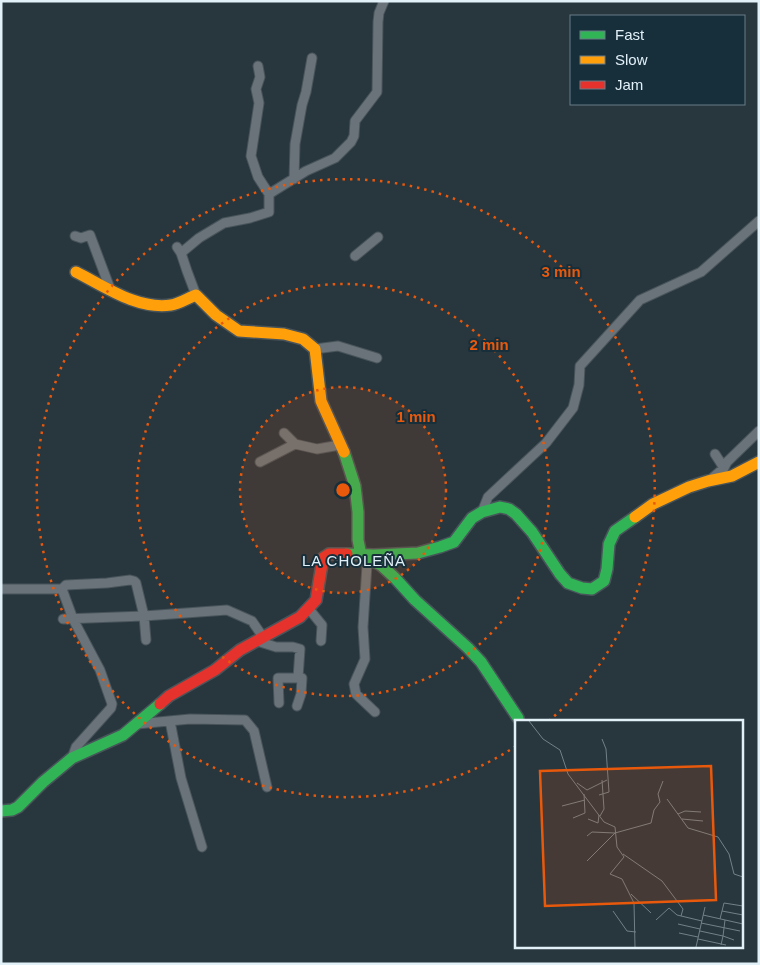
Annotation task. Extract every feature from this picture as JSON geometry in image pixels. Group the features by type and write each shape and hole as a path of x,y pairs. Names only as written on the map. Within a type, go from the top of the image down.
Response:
{"street":[{"path":"269,194 306,171 335,158 351,142 354,136 354,121 377,92 378,22 379,13 384,1"},
{"path":"294,178 295,144 312,58"},
{"path":"258,66 260,77 256,89 259,103 251,156 258,177 269,194 269,212 224,223 179,250 196,295 216,315 239,331 284,334 303,339 315,349 338,346 377,358"},
{"path":"482,512 488,498 546,442 573,408 579,385 580,366 640,300 701,272 759,221"},
{"path":"75,236 81,238 90,235 111,290"},
{"path":"355,256 378,237"},
{"path":"76,272 120,295 149,305 171,305 196,295"},
{"path":"315,349 321,401 345,454 356,486 358,540 361,555 367,565 363,628 366,658 354,684 356,694 375,712"},
{"path":"708,481 724,468 727,462 759,431"},
{"path":"284,433 295,444 317,449 340,445"},
{"path":"260,462 295,444"},
{"path":"715,454 724,468"},
{"path":"1,812 18,807 43,782 72,758 123,735 169,696 215,670 240,650 300,617 316,600 324,558 329,554 374,555 418,552 440,547 454,542 472,518 482,512 500,507 509,509 516,514 532,532 568,584 592,589 604,581 608,569 609,544 615,531 653,504 708,481 732,476 759,462"},
{"path":"361,555 380,565 395,578 415,600 468,648 498,687 518,718"},
{"path":"1,590 62,589 66,585 134,580 144,616 146,640"},
{"path":"62,589 73,618 100,670 112,704 111,708 76,747 72,758"},
{"path":"309,608 322,625 321,640"},
{"path":"62,619 227,610 252,621 260,639 276,646 300,649 298,678"},
{"path":"279,703 278,678 302,678 302,694 297,706"},
{"path":"137,724 190,719 245,720 254,731 268,787"},
{"path":"170,721 181,778 202,847"}],"traffic: fast":[{"path":"344,452 355,486 358,512 358,540 361,555 381,565 415,600 468,648 481,662 518,718"},
{"path":"347,554 418,553 440,547 454,542 472,518 482,512 500,507 509,509 516,514 532,532 568,583 592,589 604,581 609,544 615,531 635,517"},
{"path":"1,811 12,810 18,807 43,782 72,758 123,735 160,704"}],"traffic: slow":[{"path":"76,272 121,296 146,304 158,306 171,305 196,295 216,315 239,331 284,334 303,339 315,349 321,401 344,452"},
{"path":"635,517 653,504 689,487 732,476 759,462"}],"traffic: jam":[{"path":"160,704 169,696 215,670 240,650 300,617 316,600 323,558 329,554 347,554"}],"district":[{"name":"LA CHOLEÑA","path":"354,561"}]}
